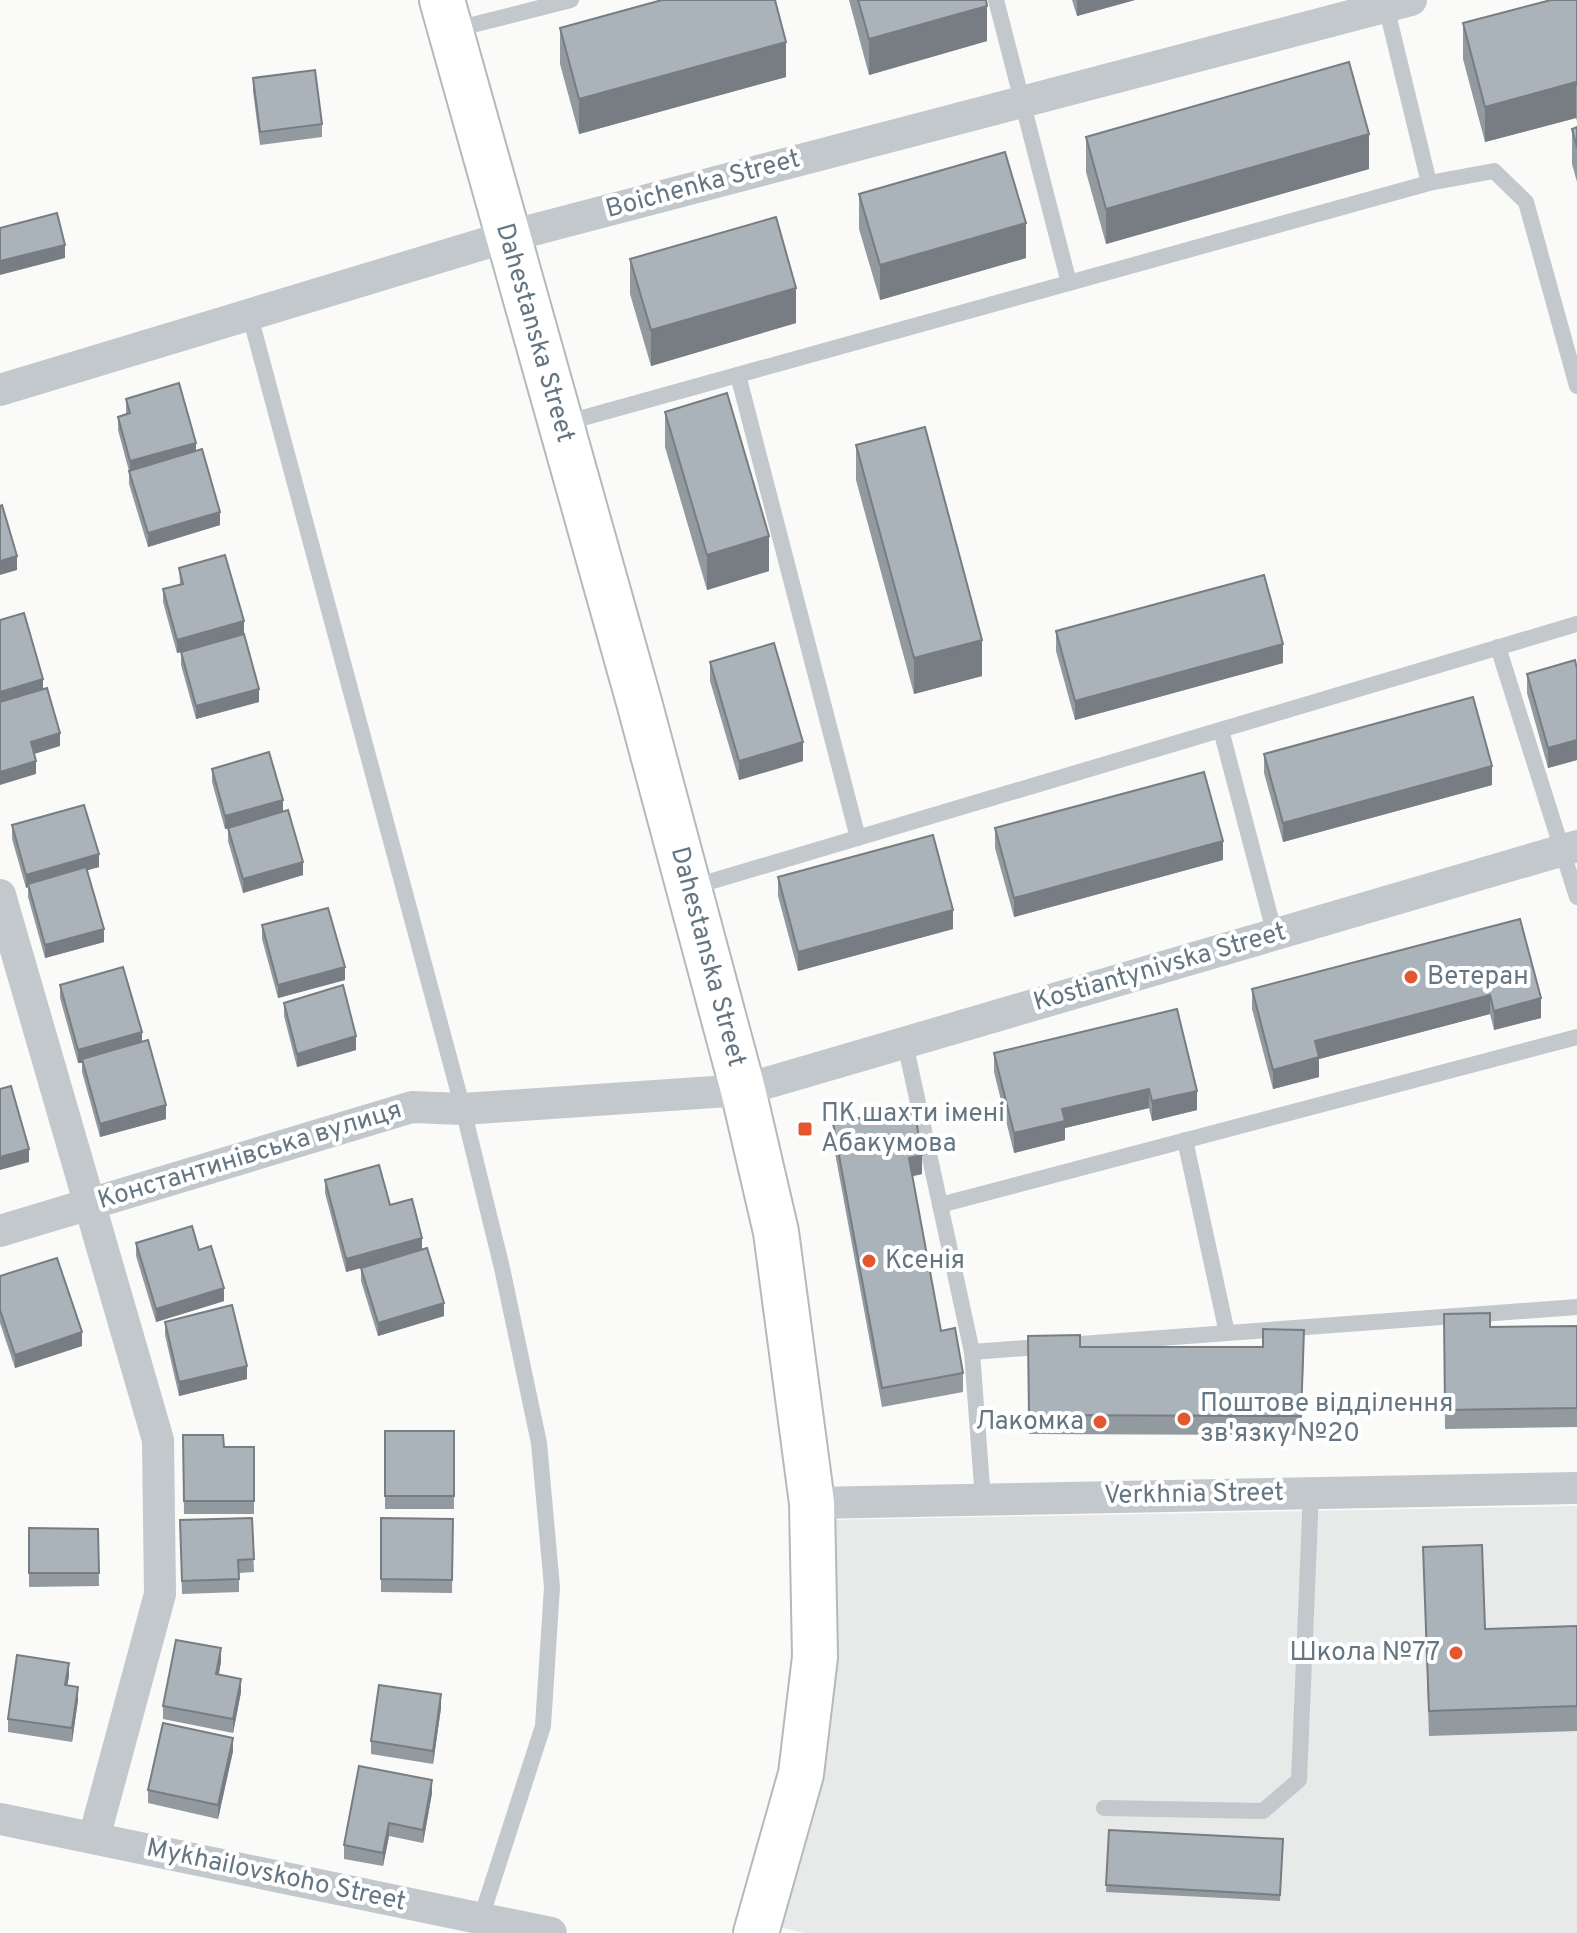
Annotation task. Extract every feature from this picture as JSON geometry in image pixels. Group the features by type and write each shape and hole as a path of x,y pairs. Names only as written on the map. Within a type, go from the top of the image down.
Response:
{"street":[{"name":"Boichenka Street","path":"0,390 506,237 1399,3"},
{"name":"Dahestanska Street","path":"446,15 743,1090 776,1232 812,1503 815,1657 801,1774 756,1933"},
{"name":"Kostiantynivska Street","path":"743,1090 1570,848"},
{"path":"0,895 158,1440 160,1594 94,1838"},
{"name":"Константинівська вулиця","path":"0,1231 412,1107 463,1109 743,1090"},
{"name":"Verkhnia Street","path":"812,1503 1577,1488"},
{"name":"Mykhailovskoho Street","path":"0,1819 551,1933"}],"lane":[{"path":"446,15 571,0"},
{"path":"996,0 1069,283"},
{"path":"1399,3 1429,183"},
{"path":"560,425 1429,183 1494,171 1526,202 1577,386"},
{"path":"250,316 463,1109 502,1268 539,1443 552,1587 543,1726 481,1918"},
{"path":"738,375 858,838"},
{"path":"688,888 1577,624"},
{"path":"1498,647 1570,848 1577,897"},
{"path":"1221,730 1275,935"},
{"path":"940,1205 1577,1037"},
{"path":"905,1043 972,1352 983,1500"},
{"path":"1185,1140 1227,1333"},
{"path":"972,1352 1577,1307"},
{"path":"1104,1808 1263,1811 1299,1780 1311,1493"}],"shaded area":[{"path":"1577,1506 1577,1933 804,1933 780,1927 824,1520"}],"building":[{"path":"662,0 775,0 786,42 579,99 560,28"},
{"path":"858,0 986,0 987,6 869,39"},
{"path":"1551,0 1577,0 1577,86 1576,82 1485,107 1463,23"},
{"path":"1349,62 1369,134 1106,209 1086,137"},
{"path":"315,70 322,124 260,132 253,78"},
{"path":"1577,127 1577,147 1572,129"},
{"path":"1005,152 1026,223 880,265 859,194"},
{"path":"57,213 65,245 0,261 0,228"},
{"path":"776,217 796,288 651,330 630,259"},
{"path":"179,383 196,443 130,461 118,417 130,413 126,399"},
{"path":"727,393 769,536 707,555 665,412"},
{"path":"925,427 982,640 914,658 856,445"},
{"path":"202,449 220,512 148,533 129,471"},
{"path":"0,506 17,556 0,561"},
{"path":"225,555 244,621 177,640 163,589 183,584 179,568"},
{"path":"1264,575 1283,644 1075,701 1056,631"},
{"path":"24,613 43,679 0,692 0,620"},
{"path":"244,634 259,689 196,706 181,652"},
{"path":"774,643 803,742 739,761 710,662"},
{"path":"1575,660 1577,740 1548,748 1527,674"},
{"path":"47,688 60,733 31,742 36,761 0,772 0,702"},
{"path":"1473,697 1492,766 1283,823 1264,754"},
{"path":"269,752 283,800 225,816 212,769"},
{"path":"1204,772 1223,841 1014,898 995,828"},
{"path":"84,805 99,854 26,875 12,825"},
{"path":"288,810 303,862 243,879 228,828"},
{"path":"933,835 953,910 798,952 778,877"},
{"path":"86,867 104,929 45,945 28,884"},
{"path":"328,908 345,967 278,985 262,925"},
{"path":"1520,919 1541,998 1494,1011 1490,995 1315,1041 1319,1057 1273,1070 1252,989"},
{"path":"123,967 142,1032 78,1050 60,985"},
{"path":"343,985 356,1036 297,1054 284,1003"},
{"path":"1177,1009 1197,1091 1152,1101 1149,1089 1062,1109 1065,1121 1014,1133 994,1053"},
{"path":"148,1040 166,1105 100,1124 82,1059"},
{"path":"11,1086 29,1149 0,1157 0,1089"},
{"path":"914,1108 922,1155 909,1158 941,1331 955,1328 963,1373 882,1388 833,1123"},
{"path":"379,1165 390,1205 412,1199 422,1238 346,1259 325,1180"},
{"path":"192,1226 199,1250 211,1246 224,1288 156,1309 136,1243"},
{"path":"427,1248 444,1303 378,1323 361,1268"},
{"path":"57,1258 82,1332 15,1355 0,1310 0,1276"},
{"path":"232,1305 247,1366 179,1382 165,1322"},
{"path":"1490,1313 1490,1327 1577,1326 1577,1408 1445,1410 1444,1314"},
{"path":"1263,1329 1304,1330 1301,1416 1029,1415 1028,1336 1080,1335 1080,1347 1263,1347"},
{"path":"385,1431 454,1431 454,1496 385,1496"},
{"path":"183,1435 223,1435 224,1447 254,1447 254,1501 184,1501"},
{"path":"252,1518 254,1559 238,1560 239,1579 182,1581 180,1520"},
{"path":"381,1518 453,1519 452,1580 381,1579"},
{"path":"29,1528 98,1529 99,1573 29,1573"},
{"name":"Школа №77","path":"1482,1545 1485,1629 1577,1626 1577,1706 1429,1711 1423,1547"},
{"path":"176,1640 221,1648 216,1674 241,1679 233,1719 163,1706"},
{"path":"17,1655 69,1663 65,1685 78,1687 72,1728 8,1719"},
{"path":"379,1685 441,1694 433,1751 371,1741"},
{"path":"163,1723 233,1738 218,1805 148,1790"},
{"path":"359,1766 432,1780 423,1830 389,1823 383,1853 344,1845"},
{"path":"1109,1830 1283,1839 1280,1895 1106,1885"}],"place":[{"name":"Ветеран","path":"1411,977"},
{"name":"ПК шахти імені Абакумова","path":"805,1129"},
{"name":"Ксенія","path":"869,1261"},
{"name":"Поштове відділення зв'язку №20","path":"1184,1419"},
{"name":"Лакомка","path":"1100,1422"},
{"name":"Школа №77","path":"1456,1653"}]}
